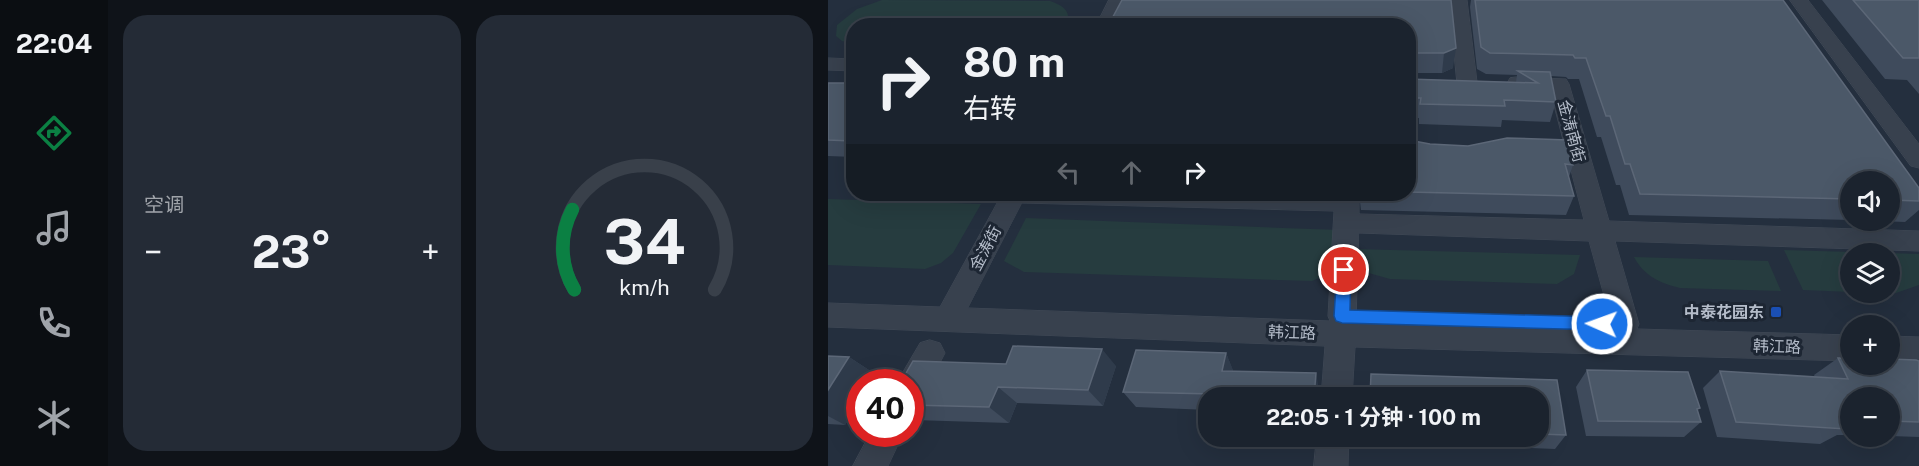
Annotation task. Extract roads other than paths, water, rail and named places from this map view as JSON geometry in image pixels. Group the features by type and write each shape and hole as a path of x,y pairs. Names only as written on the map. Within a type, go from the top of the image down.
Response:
{"street":[{"path":"1109,18 1118,0"},
{"path":"1458,0 1467,82"},
{"path":"1777,0 1831,76"},
{"path":"1799,0 1919,160"},
{"path":"828,64 846,65"},
{"name":"金涛南街","path":"1444,82 1559,84 1625,324"},
{"name":"金涛街","path":"952,311 1010,201"},
{"path":"1208,201 1347,206 1600,231 1919,241"},
{"path":"1337,387 1347,206"},
{"name":"韩江路","path":"828,299 952,311 1341,325 1840,348"},
{"name":"韩江路","path":"828,315 952,311"},
{"name":"韩江路","path":"1341,325 1625,324 1840,330"},
{"path":"1900,331 1919,332"},
{"path":"1900,349 1919,350"},
{"path":"921,369 930,354"},
{"path":"870,466 880,447"},
{"path":"1331,466 1332,447"}],"place":[{"name":"中泰花园东","path":"1776,312"}]}
